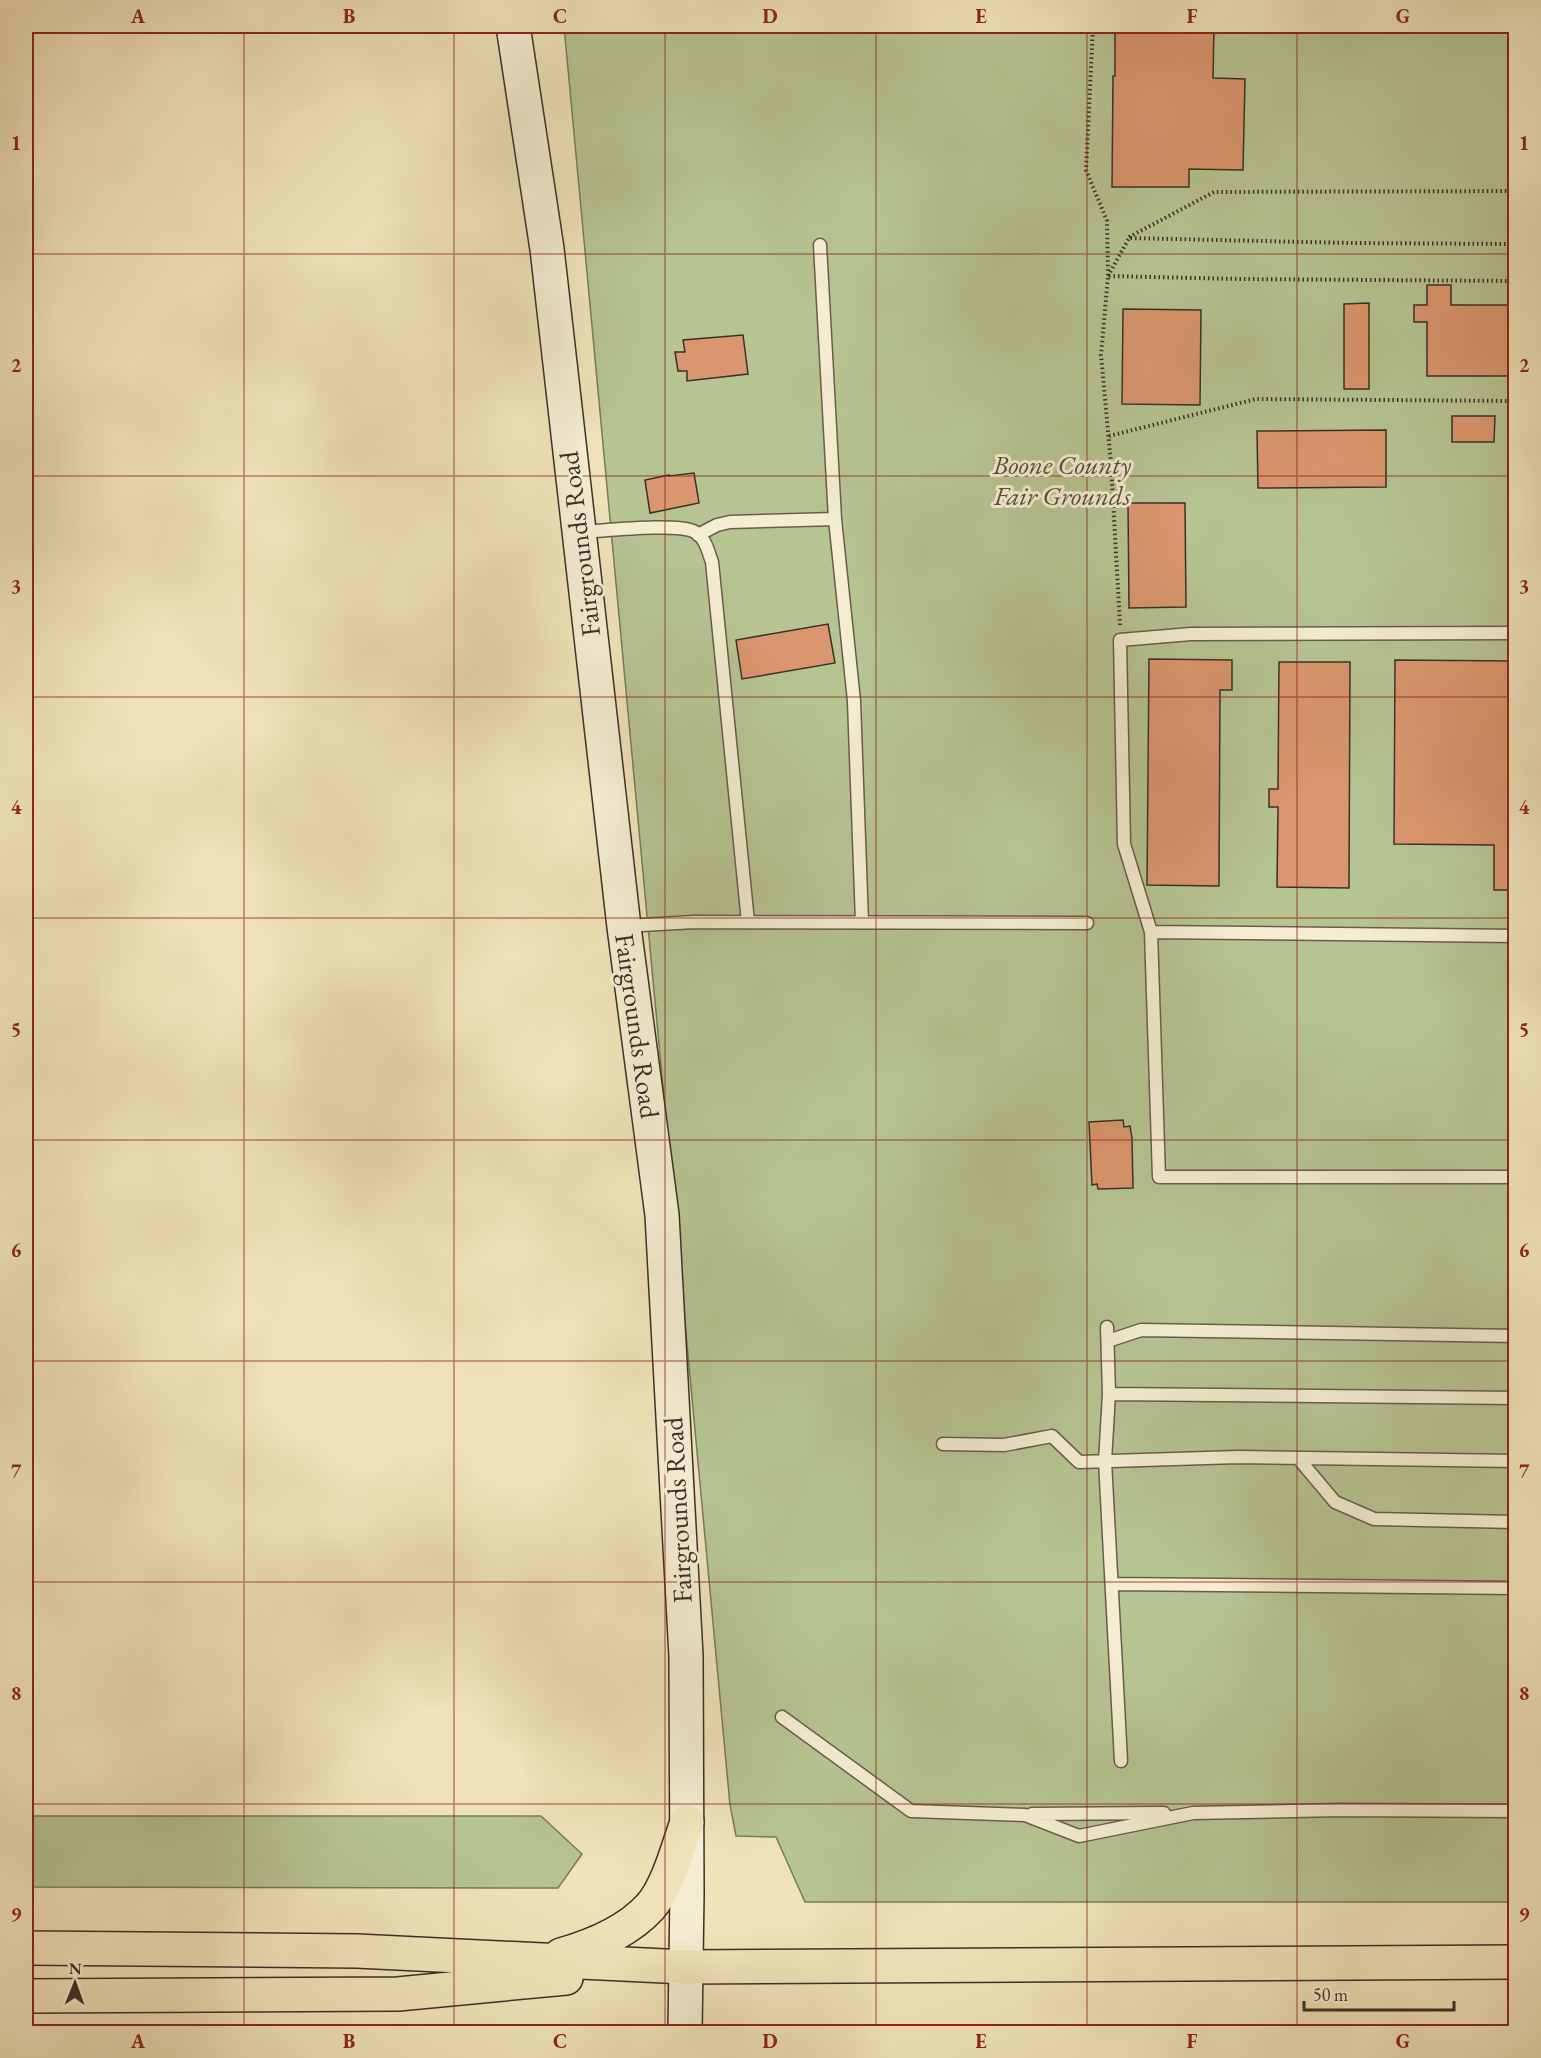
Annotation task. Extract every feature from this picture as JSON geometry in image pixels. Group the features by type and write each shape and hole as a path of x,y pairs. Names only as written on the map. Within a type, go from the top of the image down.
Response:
{"main road":[{"name":"Fairgrounds Road","path":"513,26 547,249 624,927 662,1215 686,1656 687,1822 684,2032"},
{"path":"543,1960 588,1947 622,1929 651,1906 664,1883 687,1822"},
{"path":"26,1948 357,1951 685,1967 1515,1962"},
{"path":"26,1996 398,1994 685,1967"}],"lane":[{"path":"820,245 835,519 854,701 862,922"},
{"path":"698,535 717,525 730,522 835,519"},
{"path":"579,532 674,528 693,531 703,539 712,562 748,922"},
{"path":"1515,633 1191,633 1120,640 1124,844 1152,932 1159,1177 1515,1177"},
{"path":"624,927 694,922 1087,923"},
{"path":"1152,932 1515,936"},
{"path":"1107,1327 1109,1394 1106,1461 1121,1761"},
{"path":"1108,1341 1141,1330 1515,1336"},
{"path":"1109,1394 1515,1398"},
{"path":"944,1444 1004,1445 1052,1436 1079,1462 1238,1457 1515,1461"},
{"path":"1298,1458 1335,1502 1374,1519 1515,1522"},
{"path":"1112,1584 1515,1588"},
{"path":"782,1717 911,1811 1025,1815 1340,1810 1515,1811"},
{"path":"1025,1815 1079,1836 1193,1813"}],"path":[{"path":"1094,26 1086,170 1107,221 1108,276 1101,355 1109,436 1120,640"},
{"path":"1108,276 1129,238 1214,192 1515,190"},
{"path":"1129,238 1515,244"},
{"path":"1108,276 1515,281"},
{"path":"1109,436 1256,399 1515,401"}],"green space":[{"name":"Boone County Fair Grounds","path":"564,26 1515,26 1515,1902 805,1902 776,1837 736,1836 730,1805"},
{"path":"26,1816 541,1816 582,1854 558,1888 26,1887"}],"building":[{"path":"1115,26 1214,26 1213,78 1245,79 1243,170 1189,169 1189,187 1112,187"},
{"path":"1427,285 1451,285 1451,305 1515,305 1515,376 1427,376 1427,322 1414,322 1414,305 1427,305"},
{"path":"1369,303 1369,389 1344,389 1344,304"},
{"path":"1123,309 1201,310 1200,405 1122,404"},
{"path":"743,335 748,374 687,381 687,371 678,371 675,352 685,352 683,340"},
{"path":"1452,416 1495,416 1494,442 1452,442"},
{"path":"1386,430 1386,487 1258,488 1257,431"},
{"path":"694,473 699,503 650,513 645,480"},
{"path":"1128,503 1185,503 1186,607 1129,608"},
{"path":"828,624 835,663 742,679 736,640"},
{"path":"1149,659 1232,660 1232,690 1220,690 1219,886 1147,885"},
{"path":"1395,660 1515,661 1515,890 1494,890 1494,845 1394,844"},
{"path":"1279,662 1350,662 1349,888 1277,887 1278,807 1269,807 1269,789 1278,789"},
{"path":"1123,1120 1124,1127 1130,1126 1132,1138 1133,1188 1098,1189 1097,1184 1092,1185 1089,1122"}]}
